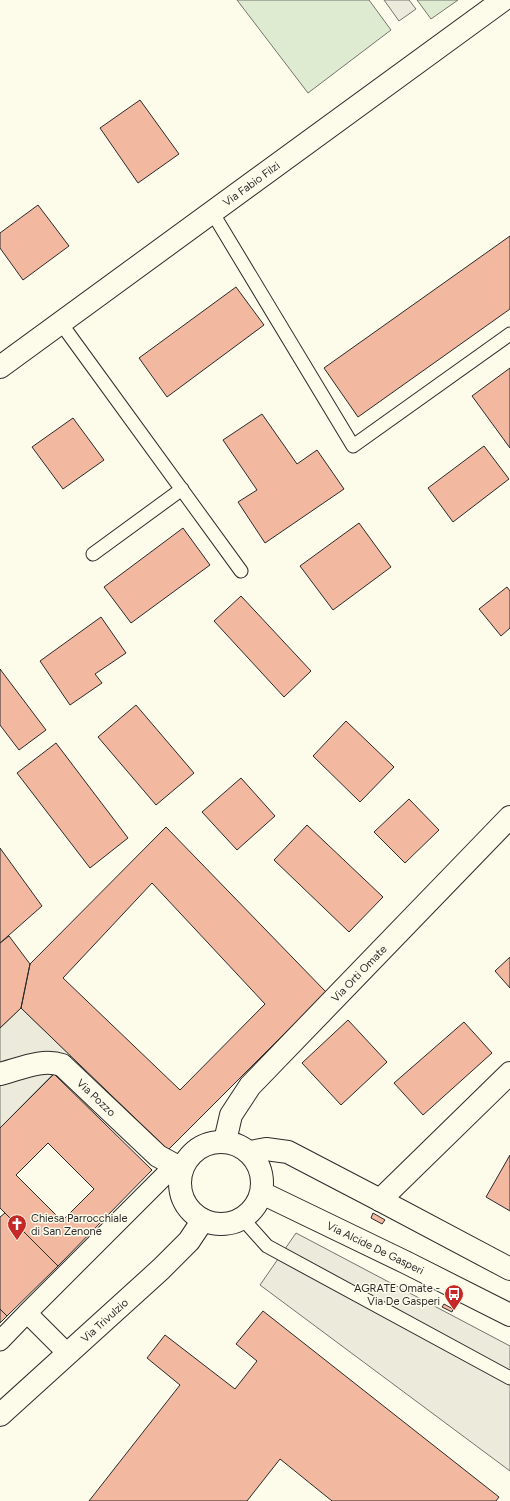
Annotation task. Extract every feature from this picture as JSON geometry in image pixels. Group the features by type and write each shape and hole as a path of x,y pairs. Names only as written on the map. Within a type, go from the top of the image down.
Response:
{"street":[{"name":"Via Fabio Filzi","path":"1,365 503,0"},
{"name":"Via Orti Omate","path":"225,1141 231,1115 250,1086 510,817"},
{"name":"Via Pozzo","path":"0,1074 41,1062 53,1062 62,1065 158,1156 177,1166"},
{"path":"380,1200 510,1073"},
{"path":"0,1341 165,1175 199,1147 211,1142 225,1141 239,1144 250,1152 258,1163 261,1171 262,1193 258,1202 250,1213 242,1218 226,1224 213,1223 203,1220 190,1209 182,1197 177,1166"},
{"path":"250,1152 266,1149 288,1152 510,1270"},
{"name":"Via Alcide De Gasperi","path":"262,1193 510,1315"},
{"name":"Via Trivulzio","path":"0,1415 161,1269 189,1241 203,1220"},
{"path":"27,1313 67,1353"}],"lane":[{"path":"212,212 354,446 510,334"},
{"path":"60,322 241,571"},
{"path":"93,554 182,489"},
{"path":"242,1218 266,1246 387,1310 510,1378"}],"green space":[{"path":"237,0 369,0 391,30 308,93"},
{"path":"417,0 458,0 431,19"}],"shaded area":[{"path":"384,0 409,0 416,9 399,21"},
{"path":"21,1008 71,1056 0,1128 0,1028"},
{"path":"296,1233 510,1346 510,1471 260,1285"}],"building":[{"path":"140,100 179,154 138,183 100,128"},
{"path":"38,205 69,246 23,280 0,248 0,233"},
{"path":"510,236 510,309 358,417 324,368"},
{"path":"236,287 264,325 167,397 139,358"},
{"path":"510,368 510,448 472,396"},
{"path":"262,414 297,464 317,450 344,489 265,543 238,502 257,490 223,440"},
{"path":"73,418 104,460 63,489 32,447"},
{"path":"484,446 509,479 453,522 428,488"},
{"path":"359,523 391,567 333,610 300,566"},
{"path":"183,528 210,565 131,623 104,587"},
{"path":"507,587 510,591 510,628 501,636 479,609"},
{"path":"241,596 311,671 284,697 214,621"},
{"path":"101,617 126,653 95,674 102,683 70,705 40,661"},
{"path":"0,669 46,730 19,750 0,725"},
{"path":"136,705 194,773 156,805 98,737"},
{"path":"346,721 394,767 360,802 313,756"},
{"path":"56,743 128,838 90,868 17,773"},
{"path":"241,778 275,816 237,850 202,812"},
{"path":"409,799 439,830 405,863 374,832"},
{"path":"307,825 383,897 349,932 274,860"},
{"path":"166,827 326,992 168,1150 21,1008 30,964","holes":["152,883 265,1004 180,1090 63,978"]},
{"path":"0,848 42,906 0,943"},
{"path":"9,936 30,964 21,1008 0,1028 0,943"},
{"path":"510,957 510,988 495,971"},
{"path":"348,1020 387,1062 341,1105 302,1063"},
{"path":"464,1022 492,1053 423,1115 394,1083"},
{"path":"54,1074 152,1170 58,1266 0,1208 0,1128","holes":["48,1143 94,1189 62,1221 16,1175"]},
{"path":"510,1155 510,1211 486,1197"},
{"name":"Chiesa Parrocchiale di San Zenone","path":"5,1213 58,1266 7,1316 0,1309 0,1217"},
{"path":"373,1213 385,1220 382,1224 371,1218"},
{"path":"444,1304 453,1309 452,1312 442,1307"},
{"path":"0,1309 7,1316 0,1323"},
{"path":"263,1311 499,1497 496,1501 332,1501 280,1459 247,1501 89,1501 180,1385 147,1358 165,1335 235,1389 257,1361 236,1344"}],"place":[{"name":"Chiesa Parrocchiale di San Zenone","path":"17,1241"},
{"name":"AGRATE Omate - Via De Gasperi","path":"454,1311"}]}
